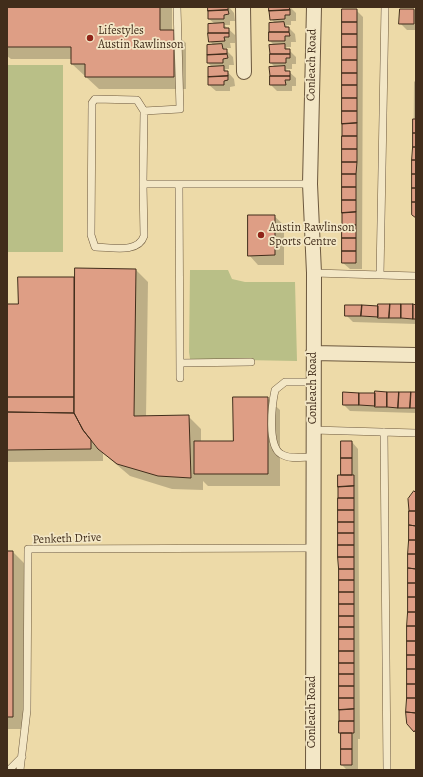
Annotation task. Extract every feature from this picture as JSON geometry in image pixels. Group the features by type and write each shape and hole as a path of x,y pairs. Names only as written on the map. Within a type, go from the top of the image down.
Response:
{"street":[{"path":"243,7 244,72"},
{"name":"Conleach Road","path":"313,770 312,457 314,273 310,184 314,7"},
{"path":"313,353 416,355"}],"lane":[{"path":"144,111 180,109 177,7"},
{"path":"380,275 385,7"},
{"path":"95,99 137,100 144,111 143,184 144,236 142,243 135,248 95,247 91,236 92,103 95,99"},
{"path":"143,184 310,184"},
{"path":"179,184 180,378"},
{"path":"314,273 416,276"},
{"path":"180,363 251,362"},
{"path":"312,457 288,457 280,454 275,445 273,435 272,406 275,390 285,382 313,382"},
{"path":"313,430 416,433"},
{"path":"384,432 387,770"},
{"name":"Penketh Drive","path":"20,770 27,710 28,549 313,548"},
{"path":"9,770 22,757"}],"green space":[{"path":"7,65 63,65 63,252 7,252"},
{"path":"190,270 228,270 232,279 245,282 295,282 297,361 190,359"}],"building":[{"name":"Lifestyles Austin Rawlinson","path":"7,7 160,7 160,30 174,30 174,77 85,77 85,64 71,64 71,47 7,47"},
{"path":"208,7 228,7 228,10 208,11"},
{"path":"269,7 289,7 290,10 269,11"},
{"path":"342,9 357,9 357,22 342,22"},
{"path":"400,9 414,9 414,24 399,24"},
{"path":"228,10 229,14 224,15 224,19 208,19 208,11"},
{"path":"290,10 290,15 285,15 285,19 270,20 269,11"},
{"path":"284,22 285,27 289,27 289,32 269,32 269,23"},
{"path":"342,22 357,22 357,34 342,34"},
{"path":"224,23 224,28 229,28 229,33 208,33 208,24"},
{"path":"269,32 289,32 290,36 285,36 285,41 269,41"},
{"path":"208,33 229,33 229,37 224,37 225,41 209,42"},
{"path":"342,34 357,34 357,47 342,47"},
{"path":"222,44 223,49 227,49 227,54 207,55 207,45"},
{"path":"285,44 285,49 290,49 290,54 270,54 269,45"},
{"path":"342,47 357,47 357,60 342,60"},
{"path":"227,54 228,58 223,59 223,63 207,63 207,55"},
{"path":"270,54 290,54 290,58 286,58 286,63 270,63"},
{"path":"342,60 357,60 357,73 342,73"},
{"path":"224,66 224,71 228,71 228,76 208,77 208,67"},
{"path":"285,66 285,71 290,71 290,76 270,76 269,67"},
{"path":"342,73 357,73 357,85 342,85"},
{"path":"228,76 228,80 224,81 224,85 208,85 208,77"},
{"path":"270,76 290,76 290,80 285,80 286,85 270,85"},
{"path":"342,85 357,85 357,98 342,98"},
{"path":"342,98 357,98 357,111 342,111"},
{"path":"342,111 357,111 357,123 342,124"},
{"path":"413,119 416,119 416,133 413,133"},
{"path":"357,123 357,136 342,136 342,124"},
{"path":"413,133 416,133 416,147 413,147"},
{"path":"342,136 357,136 357,149 342,149"},
{"path":"413,147 416,147 416,160 412,160"},
{"path":"342,149 357,149 357,162 342,162"},
{"path":"412,160 416,160 416,174 412,174"},
{"path":"342,162 357,162 356,174 342,174"},
{"path":"342,174 356,174 356,187 342,187"},
{"path":"412,174 416,174 416,188 412,188"},
{"path":"342,187 356,187 356,200 342,200"},
{"path":"412,188 416,188 416,202 412,202"},
{"path":"342,200 356,200 356,212 342,213"},
{"path":"412,202 416,202 416,218 412,215"},
{"path":"356,212 356,225 342,225 342,213"},
{"name":"Austin Rawlinson Sports Centre","path":"248,215 275,215 275,255 248,256"},
{"path":"342,225 356,225 356,238 342,238"},
{"path":"342,238 356,238 356,251 342,251"},
{"path":"342,251 356,251 356,263 342,263"},
{"path":"75,268 136,269 134,416 189,415 191,478 158,476 117,464 98,449 83,430 74,413"},
{"path":"18,277 74,277 74,397 7,397 7,304 18,304"},
{"path":"378,304 390,304 389,318 378,318"},
{"path":"390,304 401,304 401,318 389,318"},
{"path":"401,304 413,304 413,319 401,318"},
{"path":"413,304 416,305 416,319 413,319"},
{"path":"345,305 362,305 361,316 345,316"},
{"path":"362,305 378,306 378,317 361,316"},
{"path":"375,391 387,392 387,407 375,407"},
{"path":"343,392 359,393 359,405 343,405"},
{"path":"387,392 399,392 398,408 387,407"},
{"path":"399,392 411,392 410,408 398,408"},
{"path":"411,392 416,392 416,408 410,408"},
{"path":"359,393 375,393 375,406 359,405"},
{"path":"7,397 74,397 74,413 7,412"},
{"path":"233,397 268,397 268,474 194,474 194,441 233,441"},
{"path":"7,412 74,413 83,430 91,440 91,449 7,450"},
{"path":"341,441 352,441 352,458 341,458"},
{"path":"341,458 352,458 352,475 341,475"},
{"path":"338,475 354,475 354,486 338,487"},
{"path":"354,486 354,498 338,498 338,487"},
{"path":"414,491 416,493 416,511 409,511 408,499"},
{"path":"338,498 354,498 354,510 338,510"},
{"path":"338,510 354,510 354,522 338,522"},
{"path":"409,511 416,511 416,526 409,525"},
{"path":"338,522 354,522 354,533 338,533"},
{"path":"409,525 416,526 416,540 409,540"},
{"path":"338,533 354,533 354,545 338,545"},
{"path":"409,540 416,540 416,554 408,554"},
{"path":"338,545 354,545 354,557 338,557"},
{"path":"7,551 13,551 13,717 7,717"},
{"path":"408,554 416,554 416,569 408,568"},
{"path":"338,557 354,557 354,569 339,569"},
{"path":"408,568 416,569 416,583 408,583"},
{"path":"339,569 354,569 354,580 339,580"},
{"path":"339,580 354,580 354,592 339,592"},
{"path":"408,583 416,583 416,597 408,597"},
{"path":"339,592 354,592 354,604 339,604"},
{"path":"408,597 416,597 416,612 408,612"},
{"path":"339,604 354,604 354,616 339,616"},
{"path":"408,612 416,612 416,626 407,626"},
{"path":"339,616 354,616 354,627 339,627"},
{"path":"407,626 416,626 416,641 407,641"},
{"path":"339,627 354,627 354,639 339,639"},
{"path":"339,639 354,639 354,651 339,651"},
{"path":"407,641 416,641 416,655 407,655"},
{"path":"339,651 354,651 354,663 339,663"},
{"path":"407,655 416,655 416,669 407,669"},
{"path":"339,663 354,663 354,674 339,674"},
{"path":"407,669 416,669 416,684 407,684"},
{"path":"339,674 354,674 354,686 339,686"},
{"path":"407,684 416,684 416,698 407,698"},
{"path":"339,686 354,686 354,698 339,698"},
{"path":"339,698 354,698 354,709 339,710"},
{"path":"407,698 416,698 416,713 406,712"},
{"path":"354,709 354,721 339,721 339,710"},
{"path":"406,712 416,713 416,729 414,732 407,724"},
{"path":"339,721 354,721 354,733 339,733"},
{"path":"341,733 352,733 352,749 341,749"},
{"path":"341,749 352,749 352,765 341,765"}],"place":[{"name":"Lifestyles Austin Rawlinson","path":"90,38"},
{"name":"Austin Rawlinson Sports Centre","path":"261,235"}]}
